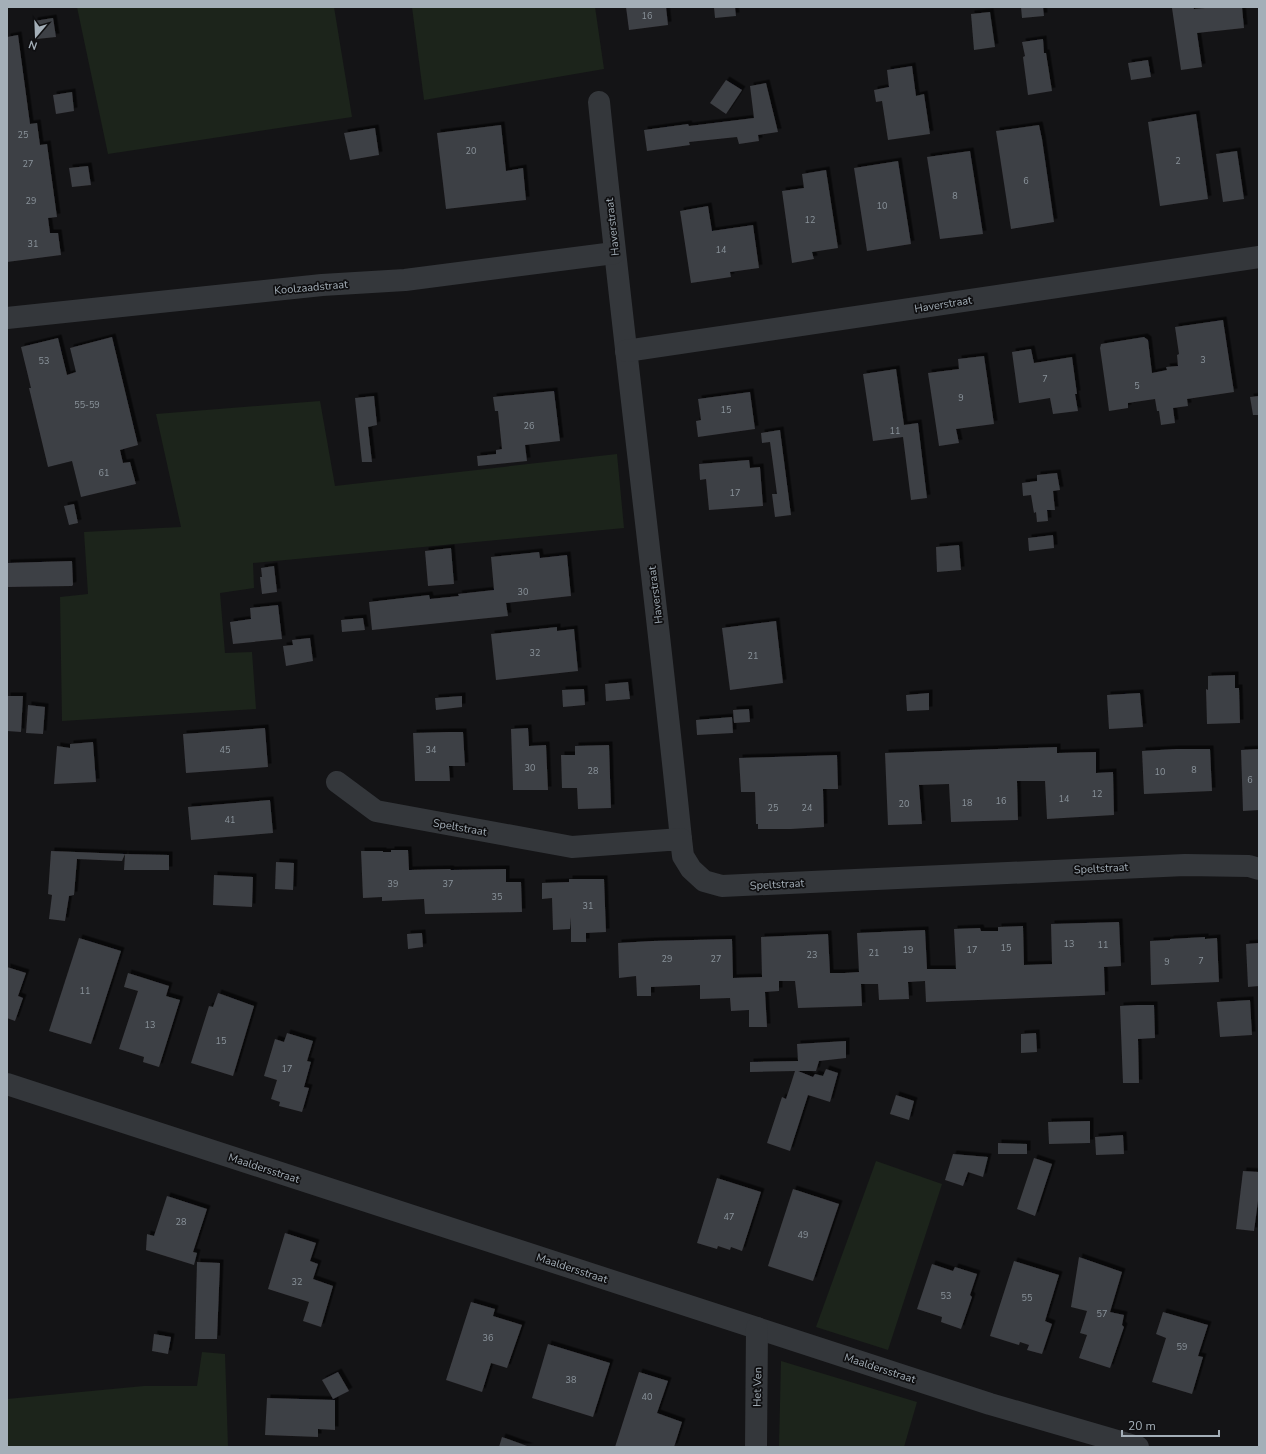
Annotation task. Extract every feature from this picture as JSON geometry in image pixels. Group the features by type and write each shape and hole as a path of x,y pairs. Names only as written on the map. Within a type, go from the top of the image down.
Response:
{"street":[{"name":"Haverstraat","path":"599,102 614,253 666,694 681,839"},
{"name":"Koolzaadstraat","path":"7,318 322,285 405,280 614,253"},
{"name":"Haverstraat","path":"626,351 1259,257"},
{"name":"Speltstraat","path":"337,782 376,811 572,847 681,839 683,856 691,869 704,881 722,886 1185,865 1249,866 1259,868"},
{"name":"Maaldersstraat","path":"7,1084 990,1404 1138,1447"},
{"name":"Het Ven","path":"756,1447 758,1328"}],"shaded area":[{"path":"77,7 334,7 352,117 108,154"},
{"path":"412,7 595,7 604,69 424,100"},
{"path":"320,401 335,486 617,454 624,528 253,563 254,588 220,593 225,653 252,652 256,709 62,721 60,597 88,594 84,532 181,527 156,414"},
{"path":"876,1161 942,1184 888,1350 816,1327"},
{"path":"202,1352 225,1354 228,1447 7,1447 7,1399 144,1386 197,1386"},
{"path":"781,1361 917,1402 904,1447 779,1447"}],"building":[{"path":"626,7 666,7 668,25 629,30"},
{"path":"714,7 735,7 736,16 715,18"},
{"path":"1021,7 1043,7 1044,16 1022,18"},
{"path":"1193,7 1194,9 1242,7 1244,28 1197,33 1202,67 1181,70 1172,8"},
{"path":"990,12 995,47 974,50 971,14"},
{"path":"53,18 56,37 37,39 34,21"},
{"path":"18,35 30,124 37,123 40,145 47,144 57,217 48,218 50,233 58,233 61,255 7,262 7,37"},
{"path":"1043,39 1044,53 1046,53 1052,91 1028,95 1023,57 1025,56 1022,42"},
{"path":"1148,60 1151,77 1131,80 1128,63"},
{"path":"912,66 916,96 924,94 930,134 888,140 882,101 876,102 874,90 889,87 887,70"},
{"path":"726,80 742,90 726,114 710,103"},
{"path":"766,83 778,132 758,135 759,141 739,144 737,137 689,142 690,145 647,151 644,130 754,118 750,86"},
{"path":"72,92 74,111 56,114 53,95"},
{"path":"1196,114 1208,199 1160,206 1148,122"},
{"path":"501,125 506,171 523,168 526,200 446,209 437,133"},
{"path":"1039,125 1054,222 1011,229 996,131"},
{"path":"375,128 379,155 350,160 344,133"},
{"path":"970,151 983,234 940,239 927,157"},
{"path":"1237,151 1244,199 1223,202 1216,154"},
{"path":"898,161 911,244 867,251 854,168"},
{"path":"88,166 91,185 72,187 69,168"},
{"path":"826,170 838,248 812,252 814,259 792,263 782,191 804,188 802,174"},
{"path":"708,206 712,231 753,225 759,268 730,272 731,277 691,283 680,211"},
{"path":"1223,320 1234,392 1187,399 1188,406 1173,408 1175,423 1161,425 1155,399 1128,403 1128,408 1109,411 1100,348 1101,344 1144,337 1148,340 1152,373 1167,370 1166,367 1178,366 1177,355 1179,354 1175,327"},
{"path":"112,337 138,445 120,450 123,463 130,462 136,484 81,497 72,461 48,467 21,347 58,338 67,375 76,372 70,348"},
{"path":"1031,349 1034,363 1072,357 1078,411 1053,414 1050,398 1019,403 1012,352"},
{"path":"984,356 994,424 956,429 959,443 939,446 928,373 959,369 958,359"},
{"path":"896,369 904,425 918,423 927,498 911,500 903,437 873,441 863,374"},
{"path":"554,391 560,441 525,445 527,461 478,466 477,456 496,454 496,450 502,449 498,411 495,411 493,397"},
{"path":"750,392 755,429 698,437 696,421 701,420 698,399"},
{"path":"374,396 377,425 368,427 372,462 362,462 355,398"},
{"path":"1259,396 1259,415 1253,415 1250,397"},
{"path":"780,430 791,515 775,517 772,494 777,494 770,442 762,443 761,433"},
{"path":"749,460 750,468 760,467 763,506 709,510 706,479 700,480 699,464"},
{"path":"1057,473 1060,490 1053,491 1055,510 1047,510 1048,521 1037,522 1031,495 1023,496 1022,483 1037,481 1037,475"},
{"path":"74,504 78,523 69,525 64,506"},
{"path":"1053,535 1054,548 1029,551 1028,538"},
{"path":"959,545 961,570 937,572 936,547"},
{"path":"451,548 454,584 428,586 425,551"},
{"path":"539,552 540,558 567,555 571,596 506,603 508,616 372,630 369,602 429,595 430,599 494,590 491,557"},
{"path":"72,561 72,586 7,587 7,563"},
{"path":"274,566 277,592 262,594 260,577 262,577 261,568"},
{"path":"278,605 282,639 233,644 230,622 251,619 250,608"},
{"path":"363,618 365,630 342,632 341,620"},
{"path":"776,621 783,683 730,690 722,628"},
{"path":"557,627 557,631 574,629 578,671 496,680 491,634"},
{"path":"310,638 313,661 286,666 283,646 293,645 292,640"},
{"path":"1235,675 1235,688 1239,688 1240,723 1207,724 1206,689 1208,690 1208,676"},
{"path":"628,682 630,699 606,701 605,684"},
{"path":"584,689 585,705 563,707 562,690"},
{"path":"929,693 929,710 907,711 906,695"},
{"path":"1140,693 1143,727 1109,729 1107,695"},
{"path":"7,696 23,696 21,732 7,731"},
{"path":"462,696 462,707 436,710 435,698"},
{"path":"28,705 45,707 43,734 26,733"},
{"path":"749,709 750,722 734,723 733,710"},
{"path":"732,717 733,733 697,735 696,720"},
{"path":"265,728 268,767 186,773 183,734"},
{"path":"528,728 529,746 546,745 548,790 513,790 511,729"},
{"path":"463,732 465,766 449,766 450,781 415,781 413,733"},
{"path":"93,742 96,782 54,784 57,746 70,748 70,744"},
{"path":"609,745 611,808 578,809 577,788 562,788 561,755 575,755 575,746"},
{"path":"1057,747 1057,753 1096,752 1096,773 1113,772 1114,815 1047,819 1045,781 1017,781 1018,820 951,822 949,784 919,785 922,824 888,825 885,753"},
{"path":"1210,749 1212,791 1144,794 1142,751"},
{"path":"1259,749 1259,810 1243,811 1241,750"},
{"path":"837,755 838,789 823,789 824,827 758,829 758,824 756,824 755,792 741,792 739,758"},
{"path":"270,800 273,833 191,840 188,807"},
{"path":"391,850 408,850 409,870 506,869 506,882 521,882 522,912 425,914 424,899 382,901 382,897 363,898 361,851 391,852"},
{"path":"51,851 125,854 122,861 77,859 74,895 69,896 65,921 49,919 52,895 48,894"},
{"path":"125,854 169,855 169,870 124,870"},
{"path":"276,862 294,863 293,890 275,889"},
{"path":"214,875 253,877 252,907 213,905"},
{"path":"569,879 604,879 606,932 586,933 586,942 571,942 571,917 570,929 553,930 552,898 542,899 542,883 569,882"},
{"path":"1119,922 1121,966 1104,967 1105,995 926,1002 925,981 908,982 909,999 879,1000 878,984 861,984 862,1006 798,1008 795,981 779,981 779,991 765,992 767,1027 749,1027 749,1010 731,1011 730,998 700,999 700,985 651,987 651,996 637,996 636,976 619,978 618,943 732,939 733,978 762,977 761,937 828,934 830,973 844,973 859,972 857,933 925,930 927,969 956,969 954,929 980,928 981,931 998,931 998,927 1023,926 1024,965 1052,964 1051,924"},
{"path":"422,933 423,947 408,949 407,934"},
{"path":"1205,937 1205,939 1217,938 1219,982 1151,985 1150,941"},
{"path":"79,938 121,951 91,1044 49,1031"},
{"path":"1259,943 1259,986 1248,987 1246,944"},
{"path":"7,967 26,973 18,996 23,998 15,1021 7,1018"},
{"path":"128,973 169,986 166,996 180,1000 159,1067 143,1062 144,1057 119,1049 138,991 124,987"},
{"path":"218,993 254,1006 233,1076 191,1063 209,1006 213,1007"},
{"path":"1250,1000 1252,1035 1220,1037 1217,1002"},
{"path":"1154,1005 1155,1038 1138,1039 1139,1083 1123,1083 1120,1006"},
{"path":"287,1033 313,1041 307,1061 311,1062 304,1087 309,1088 302,1112 279,1106 280,1102 271,1099 277,1080 264,1076 275,1039 284,1042"},
{"path":"1036,1033 1037,1052 1021,1053 1021,1034"},
{"path":"846,1041 846,1058 819,1061 816,1071 798,1071 813,1077 815,1074 823,1076 826,1069 838,1073 830,1102 808,1095 790,1151 767,1143 782,1097 786,1099 795,1071 750,1072 750,1062 798,1061 797,1044"},
{"path":"896,1095 914,1101 909,1120 890,1114"},
{"path":"1090,1121 1090,1143 1049,1144 1048,1122"},
{"path":"1123,1135 1124,1154 1096,1155 1095,1137"},
{"path":"998,1143 1027,1144 1027,1154 998,1154"},
{"path":"953,1154 988,1157 983,1177 968,1172 963,1186 945,1180"},
{"path":"1034,1158 1052,1164 1035,1216 1017,1209"},
{"path":"1243,1171 1259,1172 1259,1193 1254,1231 1236,1229"},
{"path":"717,1178 761,1192 742,1251 731,1247 730,1250 718,1246 717,1249 697,1243"},
{"path":"793,1189 839,1204 813,1281 768,1266"},
{"path":"167,1196 207,1209 193,1252 197,1253 194,1265 146,1250 147,1234 154,1236"},
{"path":"285,1233 316,1243 310,1261 318,1264 313,1279 333,1286 321,1327 303,1321 309,1302 268,1289"},
{"path":"1079,1257 1122,1272 1110,1312 1124,1315 1122,1325 1124,1327 1110,1368 1079,1358 1087,1335 1080,1333 1087,1311 1071,1307"},
{"path":"1014,1261 1059,1275 1045,1321 1052,1324 1042,1354 1027,1350 1029,1345 1020,1342 1019,1345 990,1336"},
{"path":"197,1262 220,1263 217,1339 195,1339"},
{"path":"932,1264 953,1271 955,1267 977,1274 970,1295 972,1297 961,1329 941,1322 942,1317 917,1309"},
{"path":"471,1302 495,1309 493,1316 522,1325 507,1368 491,1363 482,1392 446,1380"},
{"path":"1163,1312 1208,1325 1198,1356 1203,1357 1192,1394 1152,1382 1166,1338 1156,1334"},
{"path":"154,1334 171,1337 168,1354 152,1351"},
{"path":"548,1344 610,1363 593,1417 532,1398"},
{"path":"338,1372 349,1391 333,1399 322,1380"},
{"path":"639,1372 668,1381 657,1413 682,1422 674,1447 615,1447"},
{"path":"267,1398 335,1400 335,1430 318,1429 318,1437 265,1435"},
{"path":"502,1437 530,1447 499,1447"}]}
